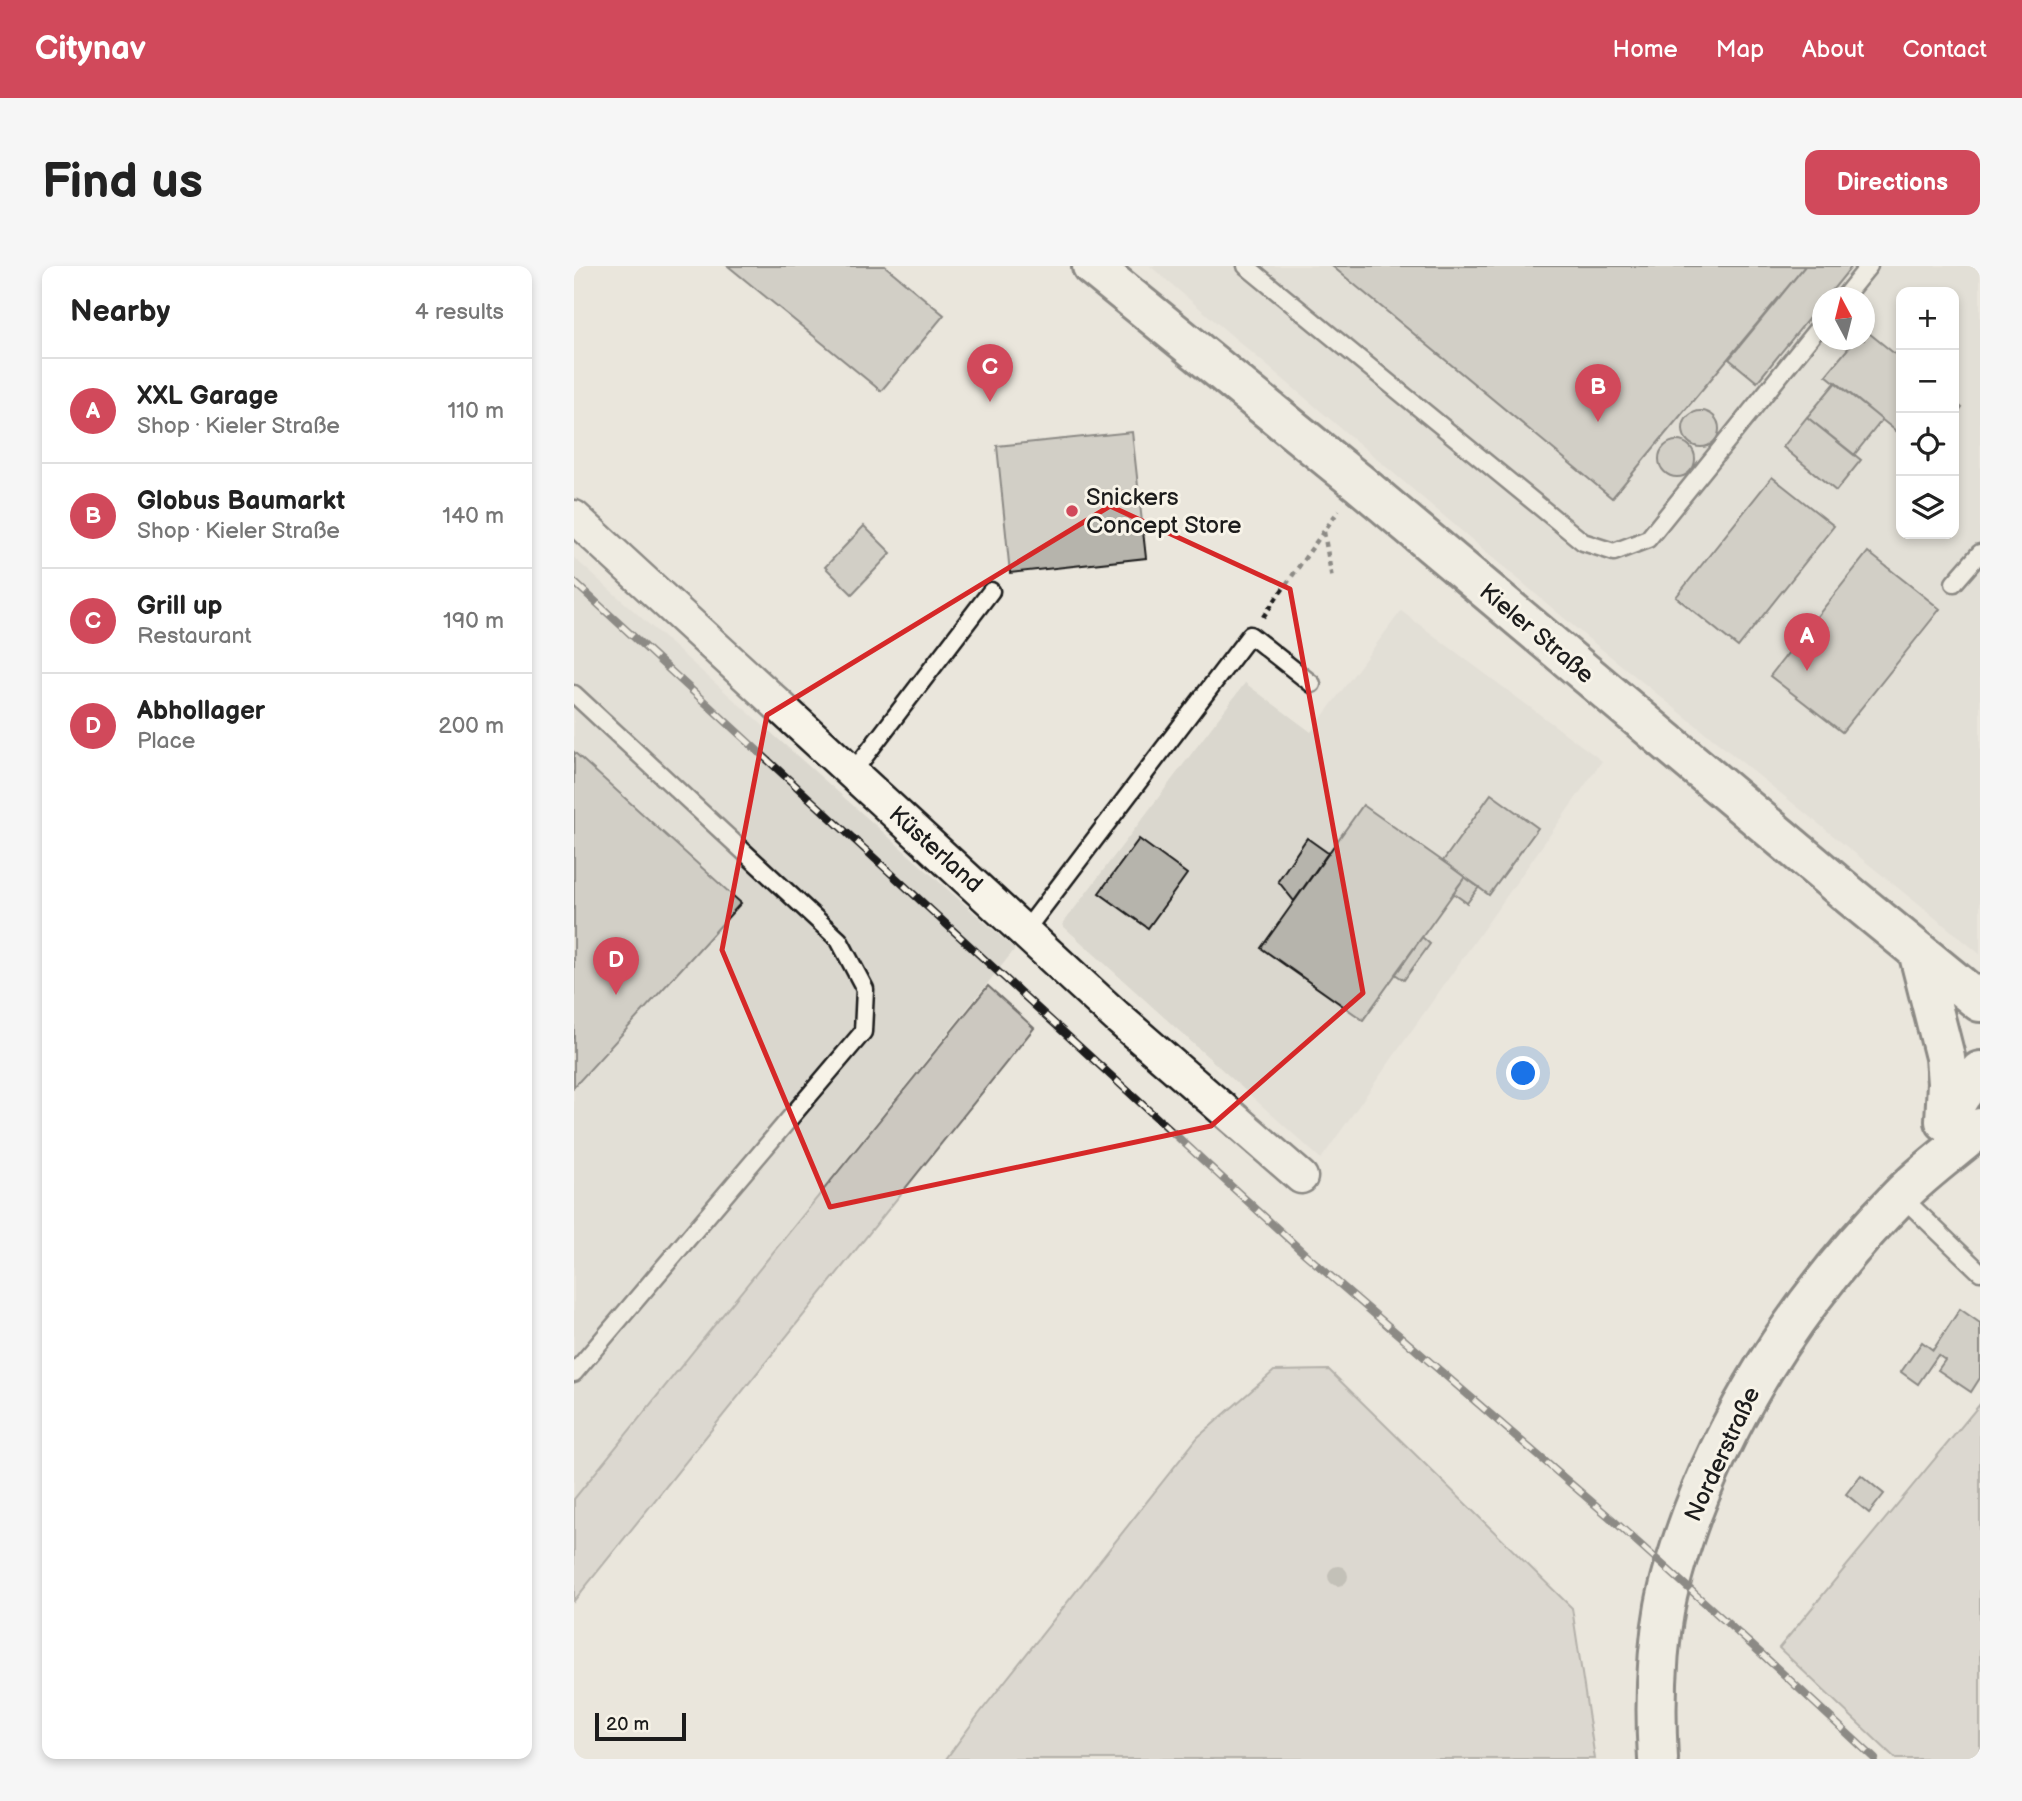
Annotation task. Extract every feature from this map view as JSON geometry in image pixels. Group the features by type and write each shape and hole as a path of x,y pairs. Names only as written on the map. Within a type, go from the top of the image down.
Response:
{"main road":[{"name":"Kieler Straße","path":"1091,266 1359,484 1980,1002"},
{"path":"1918,951 1944,1057 1947,1083 1962,1125"},
{"name":"Norderstraße","path":"1658,1759 1657,1703 1665,1605 1680,1547 1718,1451 1764,1367 1796,1319 1855,1245 1962,1125 1961,1095 1980,1071"}],"street":[{"name":"Küsterland","path":"574,517 1117,1017 1301,1177"}],"lane":[{"path":"1245,266 1583,542 1614,552 1648,539 1812,335"},
{"path":"1852,287 1869,266"},
{"path":"1954,583 1980,553"},
{"path":"852,774 991,591"},
{"path":"1025,931 1250,635 1312,684"},
{"path":"574,694 839,940 865,989 863,1032 574,1373"},
{"path":"1900,1195 1980,1272"}],"path":[{"path":"1250,635 1359,484"},
{"path":"1324,531 1332,579"}],"highlighted area":[{"path":"1110,506 1290,589 1363,993 1211,1126 830,1207 722,950 767,715"}],"shaded area":[{"path":"1150,266 1980,266 1980,954 1584,635"},
{"path":"574,558 1015,949 574,1499"},
{"path":"1401,611 1602,761 1321,1159 1062,925 1245,683 1311,732"},
{"path":"988,986 1034,1028 574,1601 574,1499"},
{"path":"1329,1370 1572,1608 1595,1759 946,1759 1198,1437 1274,1371"},
{"path":"1980,1404 1980,1759 1896,1759 1779,1648"}],"building":[{"path":"728,266 885,266 944,315 881,391"},
{"path":"1332,266 1805,266 1612,498"},
{"path":"1805,266 1852,266 1835,287 1812,287 1812,314 1757,382 1729,359"},
{"path":"1875,338 1896,355 1896,431 1826,375 1847,350 1875,350"},
{"path":"1836,382 1882,420 1854,455 1807,417"},
{"path":"1701,411 1714,416 1719,429 1714,442 1701,447 1688,442 1683,429 1688,416"},
{"path":"1807,417 1861,460 1836,491 1783,447"},
{"name":"Snickers Concept Store","path":"1132,432 1146,558 1010,573 997,446"},
{"path":"1677,441 1690,446 1695,459 1690,472 1677,477 1664,472 1659,459 1664,446"},
{"path":"1772,477 1834,526 1738,647 1676,597"},
{"path":"864,526 891,553 852,594 825,567"},
{"path":"1868,552 1940,609 1842,732 1770,676"},
{"path":"574,752 741,903 574,1087"},
{"path":"1491,794 1538,828 1489,895 1443,861"},
{"path":"1363,805 1465,877 1363,1020 1261,948"},
{"path":"1307,838 1328,853 1294,901 1278,881"},
{"path":"1139,839 1187,874 1148,928 1099,893"},
{"path":"1465,877 1479,887 1467,903 1453,893"},
{"path":"1422,937 1430,944 1404,980 1395,974"},
{"path":"1960,1309 1980,1323 1980,1378 1971,1392 1938,1370 1945,1360 1938,1355 1918,1384 1901,1372 1922,1342 1933,1350"},
{"path":"1861,1475 1884,1494 1869,1513 1846,1494"}],"railway":[{"path":"574,582 1305,1254 1614,1521 1875,1759"}],"place":[{"name":"Grill up","path":"990,402"},
{"name":"Globus Baumarkt","path":"1598,422"},
{"name":"Snickers Concept Store","path":"1072,511"},
{"name":"XXL Garage","path":"1807,671"},
{"name":"Abhollager","path":"616,995"}]}
